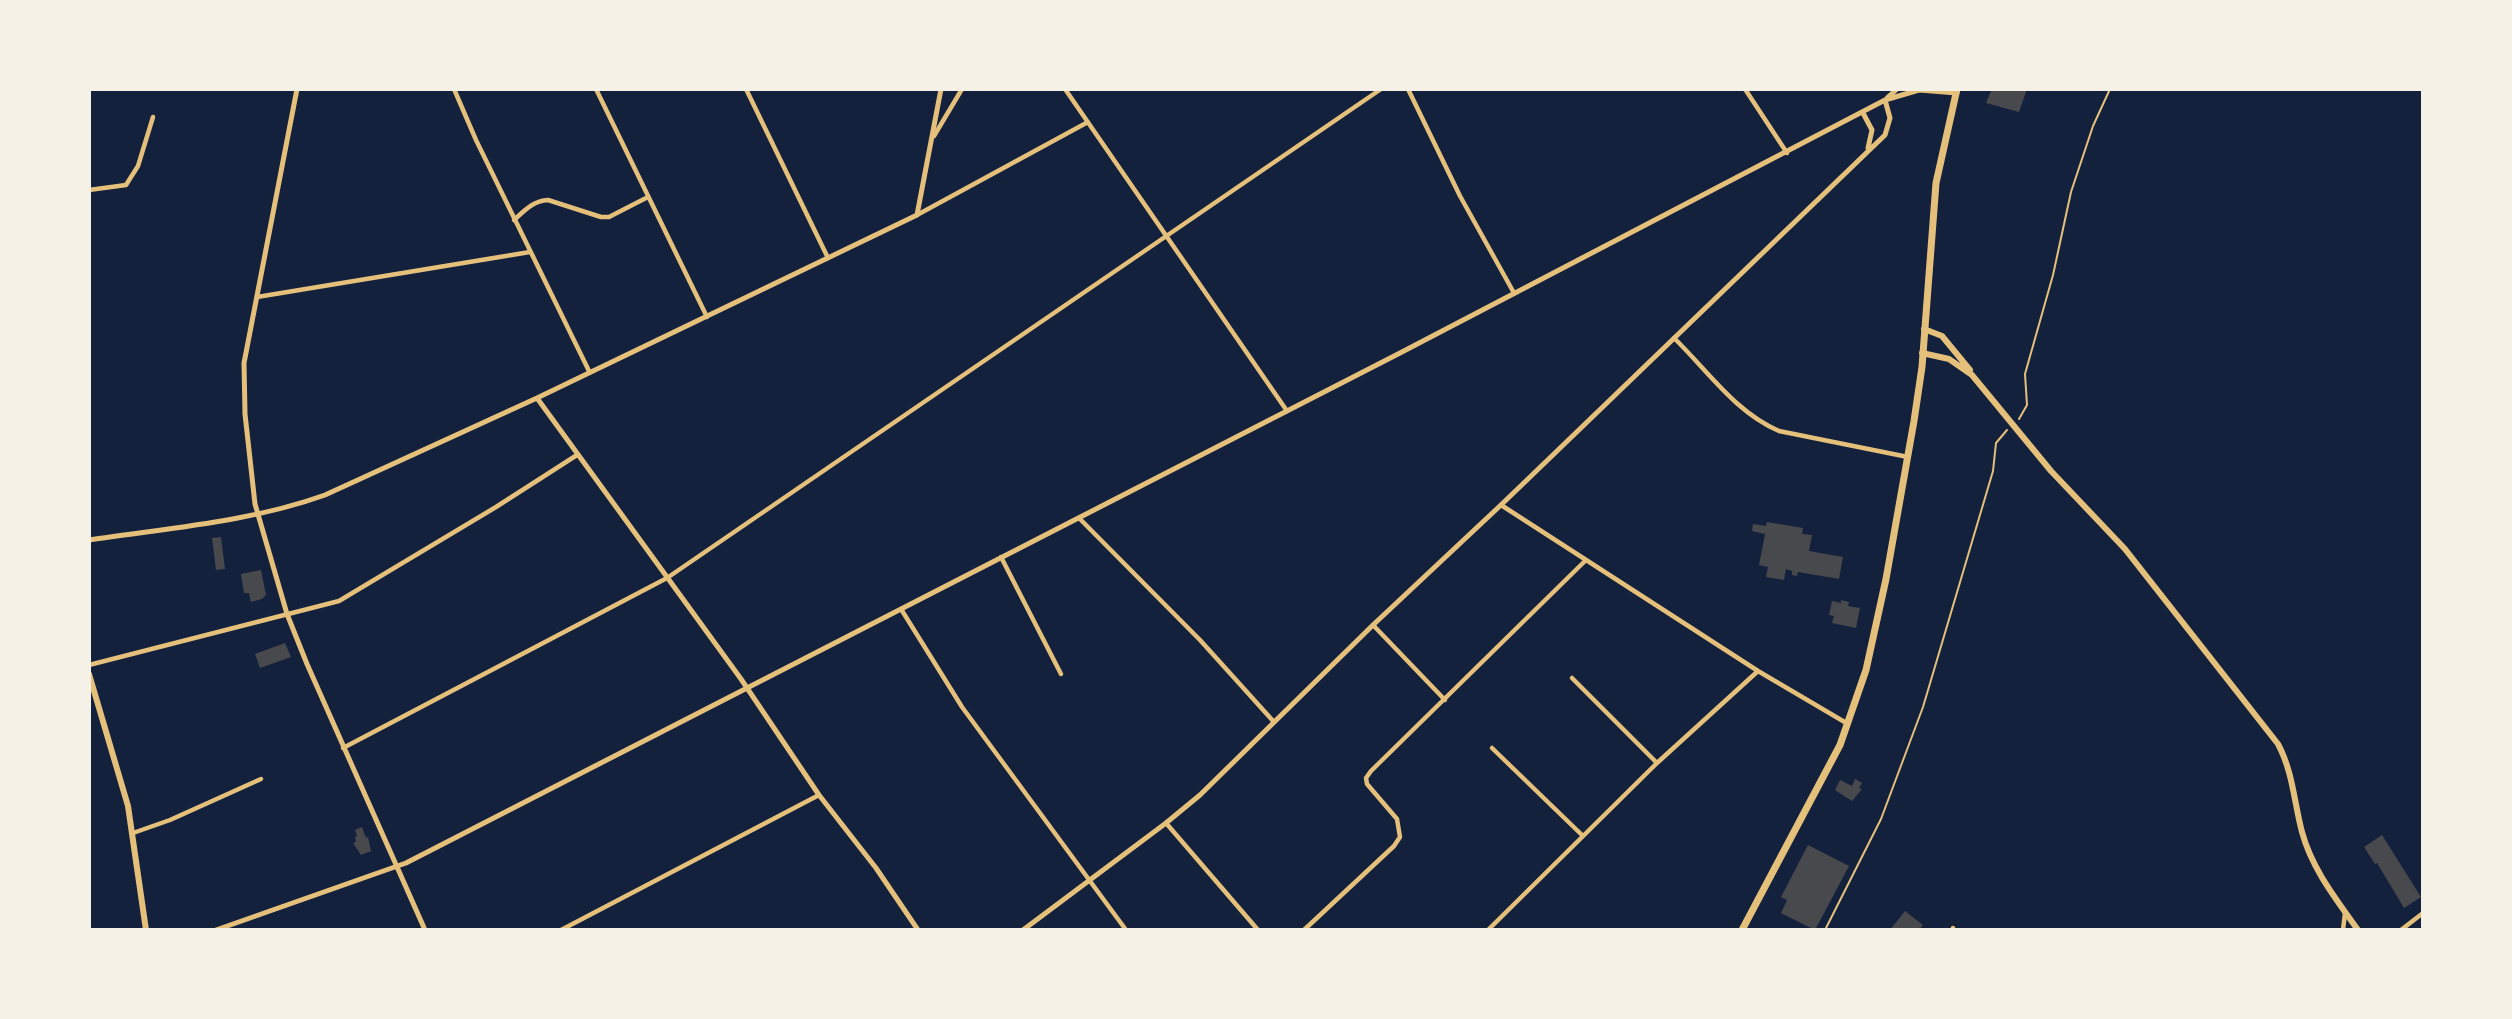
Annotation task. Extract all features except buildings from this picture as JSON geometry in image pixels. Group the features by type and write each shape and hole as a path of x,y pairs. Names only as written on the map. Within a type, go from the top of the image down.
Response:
{"main road":[{"path":"1742,930 1827,772 1848,724 1876,632 1908,457 1922,353 1936,183 1957,90"},
{"path":"1924,329 1937,333 1946,340 2051,471 2125,549 2278,744 2287,761 2302,834 2309,851 2330,891 2358,930"},
{"path":"1922,353 1950,359 1972,375"},
{"path":"89,674 118,766 132,833 146,930"}],"street":[{"path":"297,89 244,363 243,394 249,465 258,514 287,614 343,748 425,930"},
{"path":"454,89 514,220 589,372"},
{"path":"596,89 707,317"},
{"path":"746,89 829,259"},
{"path":"916,215 941,89"},
{"path":"930,144 962,89"},
{"path":"1065,89 1287,411"},
{"path":"343,748 667,578 1381,89"},
{"path":"1408,89 1461,196 1515,293"},
{"path":"1745,89 1787,153"},
{"path":"216,930 397,867 1787,153 1863,113 1897,89"},
{"path":"1885,100 1919,90 1957,90"},
{"path":"1023,930 1166,823 1200,794 1501,505 1888,130 1890,118 1885,100"},
{"path":"1863,113 1872,131 1867,150"},
{"path":"89,190 127,185 138,166 153,117"},
{"path":"89,540 258,514 295,506 325,495 829,259 1088,122"},
{"path":"514,220 539,200 548,200 600,217 609,217 648,197"},
{"path":"256,297 530,252"},
{"path":"1674,338 1740,408 1769,426 1779,431 1908,457"},
{"path":"537,398 918,930"},
{"path":"89,665 339,601 577,455"},
{"path":"1501,505 1758,671 1848,724"},
{"path":"1079,518 1200,640 1275,722"},
{"path":"1001,557 1061,674"},
{"path":"1304,930 1394,846 1400,836 1397,819 1367,783 1366,778 1586,560"},
{"path":"901,609 962,707 1126,930"},
{"path":"1373,625 1445,700"},
{"path":"1488,930 1657,763 1758,671"},
{"path":"1572,678 1657,763"},
{"path":"1492,748 1583,836"},
{"path":"132,833 170,820 261,779"},
{"path":"561,930 819,795"},
{"path":"1166,823 1258,930"},
{"path":"2343,930 2346,912"},
{"path":"2401,930 2423,913"}],"path":[{"path":"2019,419 2026,405 2025,374 2053,275 2071,192 2093,126 2110,89"},
{"path":"1825,930 1878,828 1913,732 1994,468 1996,443 2006,432"}]}
